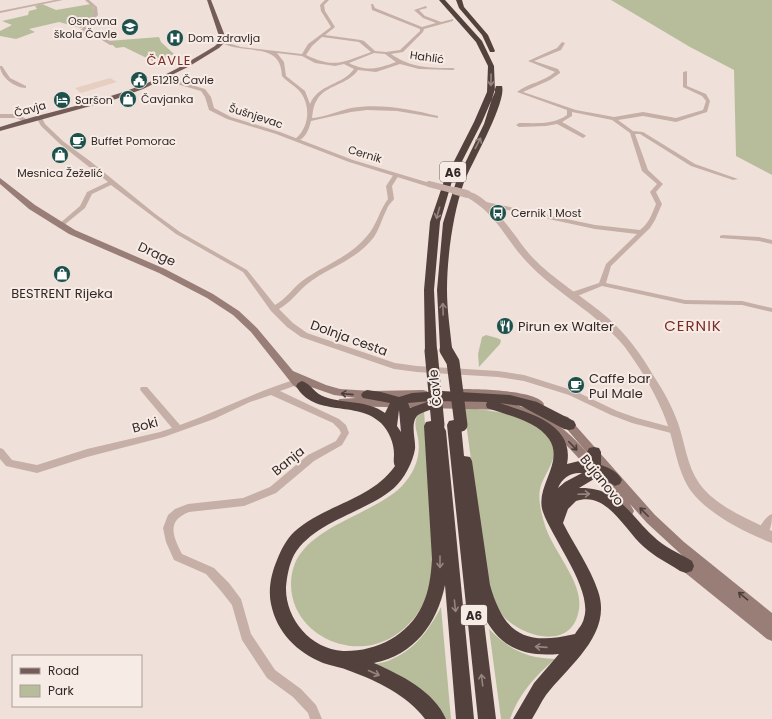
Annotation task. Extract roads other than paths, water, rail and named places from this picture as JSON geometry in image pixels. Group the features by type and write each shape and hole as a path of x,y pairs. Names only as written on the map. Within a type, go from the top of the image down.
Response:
{"highway":[{"path":"439,0 453,16"},
{"name":"A6","path":"442,0 453,16 479,41 491,66 491,92 478,122 448,181 435,222 429,290 429,351 435,426 466,719"},
{"name":"A6","path":"450,0 488,42 499,67 499,92 488,124 460,182 448,222 442,290 446,349 453,362 457,425 487,719"},
{"path":"459,0 461,7 485,35 488,42"},
{"path":"300,384 308,394 322,401 372,411 391,426 399,441 401,451 398,472"},
{"path":"367,395 387,397 399,404 405,409 408,426"},
{"path":"391,426 392,412 404,400 416,397 504,397 535,406 569,425"},
{"path":"430,399 411,414 408,419 408,455 394,479 382,490 324,520 306,532 292,547 283,561 278,581 279,604 287,624 298,638 310,648 322,654 338,658 350,659 377,655 402,644 416,631 426,617 432,603 438,581 440,559 435,426"},
{"path":"492,405 524,414 550,430 556,439 561,453 562,462 549,494 550,511 590,588 594,606 592,622 572,654 540,689 522,719"},
{"path":"457,425 482,586 484,597 492,618 508,637 517,643 553,648 579,641"},
{"path":"567,546 558,518 556,506 563,492 592,474 594,469 594,452"},
{"path":"557,476 563,470 574,467 586,467 604,472 615,480"},
{"path":"558,518 563,504 570,497 582,494 601,496 614,505 648,541 686,566"},
{"path":"338,658 399,685 426,705 437,719"}],"main road":[{"path":"208,0 222,36 222,42"},
{"name":"Čavja","path":"0,129 25,120 130,92 201,56 222,42"},
{"name":"Drage","path":"0,180 32,207 61,226 162,271 210,296 236,313 254,330 287,371 300,384 321,397 340,402 399,404"},
{"name":"Drage","path":"287,371 312,384 332,391 350,394 430,399"},
{"name":"Bujanovo","path":"399,404 480,393 502,394 519,397 544,406 554,412 580,435 615,480 662,530 772,622"},
{"name":"Bujanovo","path":"430,399 515,407 531,412 547,421 563,435 594,469 614,496 638,522 686,566 772,634"}],"street":[{"path":"0,12 61,0"},
{"path":"303,55 310,45 333,27 323,10 322,5 327,0"},
{"path":"89,1 96,8 96,15 81,32 103,39 112,44"},
{"path":"372,5 373,9 422,28 441,23 453,16"},
{"path":"426,7 416,10 424,17 441,23"},
{"path":"222,42 240,48 303,55 317,62 335,64 345,63 374,52 386,53 401,50 405,48 422,31 422,28"},
{"path":"322,36 363,42 374,52"},
{"path":"563,43 559,49 530,61 558,72 552,78 542,83 528,86 519,92 568,108 614,119 632,132 641,133 693,165 735,179"},
{"path":"271,52 279,57 283,63 284,76 303,92 311,113"},
{"name":"Hahlić","path":"386,53 400,62 424,68 452,69"},
{"path":"345,63 357,69 371,71 381,70 400,62"},
{"path":"0,67 5,72 5,76 24,87"},
{"path":"297,140 303,136 314,100 318,94 349,78 357,69"},
{"path":"614,119 643,114 676,120 705,111 708,101 704,95 685,87 685,72"},
{"name":"Šušnjevac","path":"164,76 203,90 208,96 211,109 218,113 297,140"},
{"path":"309,120 321,119 356,109 374,108 393,108 436,117"},
{"path":"519,125 558,122 566,119 570,115 568,108"},
{"path":"0,116 16,116 25,120"},
{"name":"Dolnja cesta","path":"39,117 43,125 62,143 177,232 245,271 274,309 290,325 304,335 394,366 417,369 498,374 524,378 572,393 614,414 675,431"},
{"path":"558,122 583,136"},
{"path":"602,284 608,265 639,236 641,232 647,228 659,204 654,192 660,184 645,171 632,132"},
{"name":"Cernik","path":"297,140 331,155 396,175 467,194 486,204"},
{"path":"274,309 304,283 325,269 349,257 371,236 380,220 384,208 391,199 389,186 396,175"},
{"path":"61,226 83,207 89,193 112,182"},
{"path":"486,204 595,227 641,232"},
{"path":"486,204 524,253 541,270 606,322 628,345 663,401 675,431 687,472 702,495 718,508 772,537"},
{"path":"722,237 759,239 772,242"},
{"path":"572,295 602,284 686,302 742,304 772,310"},
{"name":"Boki","path":"0,452 9,463 37,469 87,454 161,435 211,417 247,400 300,384"},
{"path":"144,389 178,429"},
{"name":"Banja","path":"273,392 336,421 343,427 345,433 339,442 311,458 273,490 244,502 188,508 178,512 171,518 168,528 170,542 178,557 210,571 225,587 237,603 246,636 271,674 296,693 312,709 316,719"},
{"path":"762,532 772,518"}],"place":[{"name":"Osnovna škola Čavle","path":"130,27"},
{"name":"Dom zdravlja","path":"175,38"},
{"name":"51219 Čavle","path":"139,80"},
{"name":"Čavjanka","path":"128,99"},
{"name":"Saršon","path":"62,100"},
{"name":"Buffet Pomorac","path":"78,141"},
{"name":"Mesnica Žeželić","path":"60,155"},
{"name":"Cernik 1 Most","path":"498,213"},
{"name":"BESTRENT Rijeka","path":"62,274"},
{"name":"Pirun ex Walter","path":"505,326"},
{"name":"Caffe bar Pul Male","path":"576,385"}],"district":[{"name":"ČAVLE","path":"169,60"},
{"name":"CERNIK","path":"693,325"}]}
